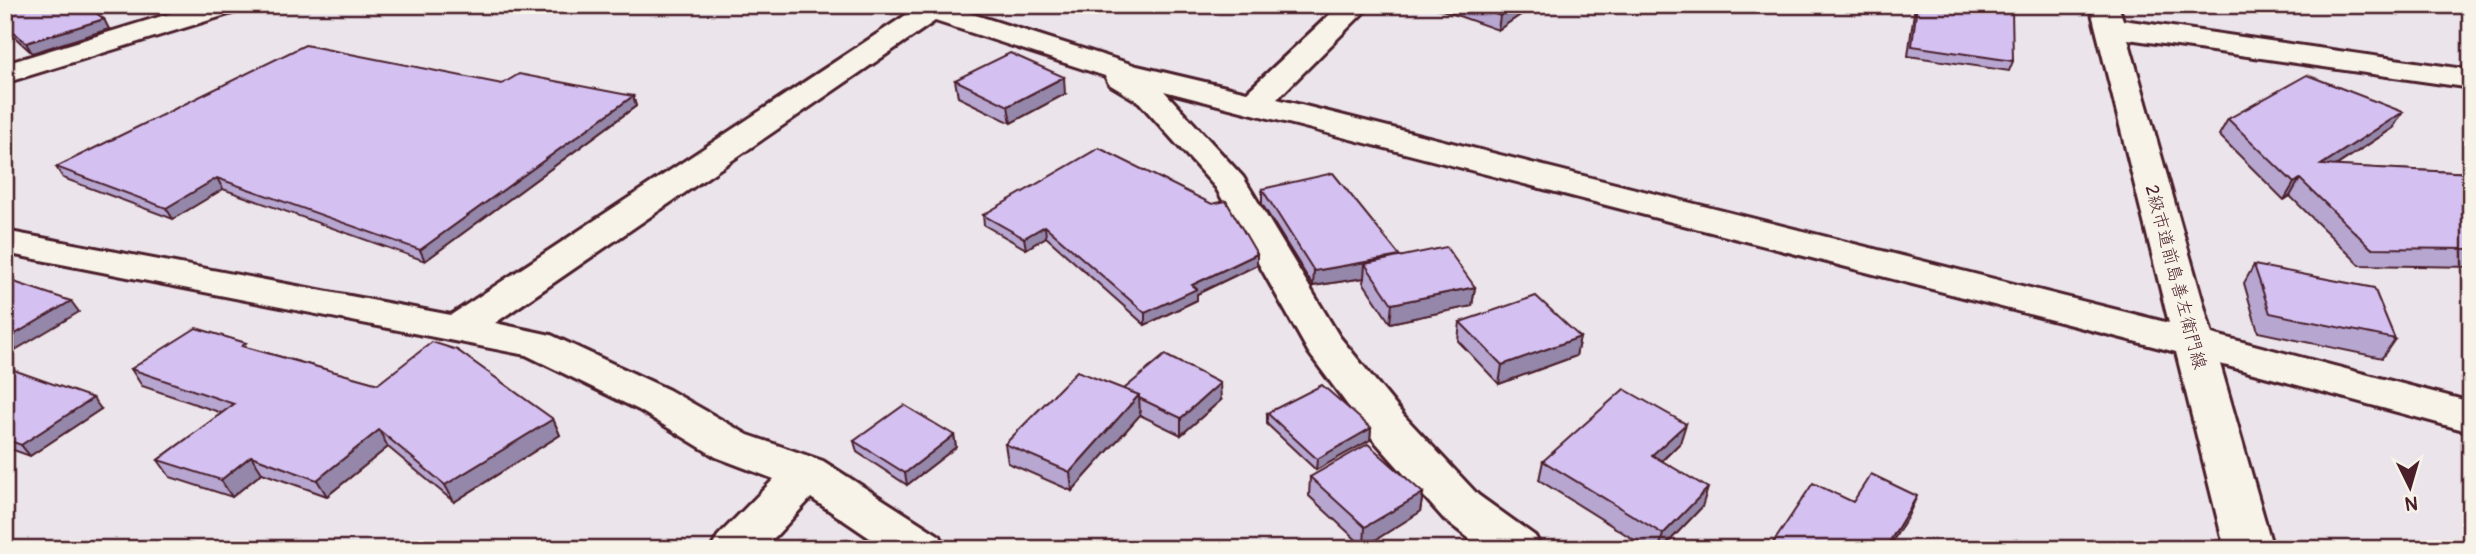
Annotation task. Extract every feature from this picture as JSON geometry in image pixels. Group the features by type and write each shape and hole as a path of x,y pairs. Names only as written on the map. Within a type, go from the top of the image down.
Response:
{"street":[{"path":"5,75 229,5"},
{"path":"1254,103 1357,5"},
{"path":"459,328 923,8 1098,64 2193,343 2471,417"},
{"path":"2106,16 2471,79"},
{"name":"2級市道前島善左衛門線","path":"2106,16 2249,549"},
{"path":"1098,64 1150,95 1231,184 1323,344 1388,427 1461,507 1518,549"},
{"path":"5,242 537,344 654,400 732,446 807,473 923,549"},
{"path":"735,549 807,473"}],"building":[{"path":"5,5 86,5 104,19 26,43 5,24"},
{"path":"1469,5 1516,5 1500,16"},
{"path":"1917,5 1988,5 2012,9 2013,61 1912,46"},
{"path":"305,45 502,84 519,74 633,96 420,250 217,178 166,208 56,167"},
{"path":"1010,53 1064,77 1008,106 955,80"},
{"path":"2307,75 2403,112 2321,165 2471,173 2471,249 2371,248 2300,179 2294,183 2228,119"},
{"path":"1099,148 1212,204 1226,201 1257,254 1192,285 1197,289 1145,313 1045,226 1024,238 983,215"},
{"path":"1333,173 1400,256 1314,271 1262,189"},
{"path":"1446,247 1475,287 1392,304 1365,264"},
{"path":"2254,265 2374,288 2395,339 2270,313"},
{"path":"5,279 71,301 5,340"},
{"path":"1536,296 1580,337 1502,365 1460,322"},
{"path":"196,328 246,343 242,346 378,384 432,342 457,350 553,419 445,485 379,430 317,480 251,456 221,480 158,460 234,404 131,369"},
{"path":"1165,355 1220,383 1181,418 1124,389"},
{"path":"5,367 93,398 21,445 5,439"},
{"path":"1077,371 1139,395 1070,472 1005,444"},
{"path":"1322,385 1371,428 1317,459 1267,413"},
{"path":"1624,389 1686,424 1652,455 1708,488 1663,534 1543,461"},
{"path":"904,405 954,435 905,473 854,441"},
{"path":"1368,444 1423,493 1365,527 1310,477"},
{"path":"1871,474 1917,496 1885,549 1769,549 1813,483 1853,502"},
{"path":"1749,542 1761,549 1744,549"}]}
